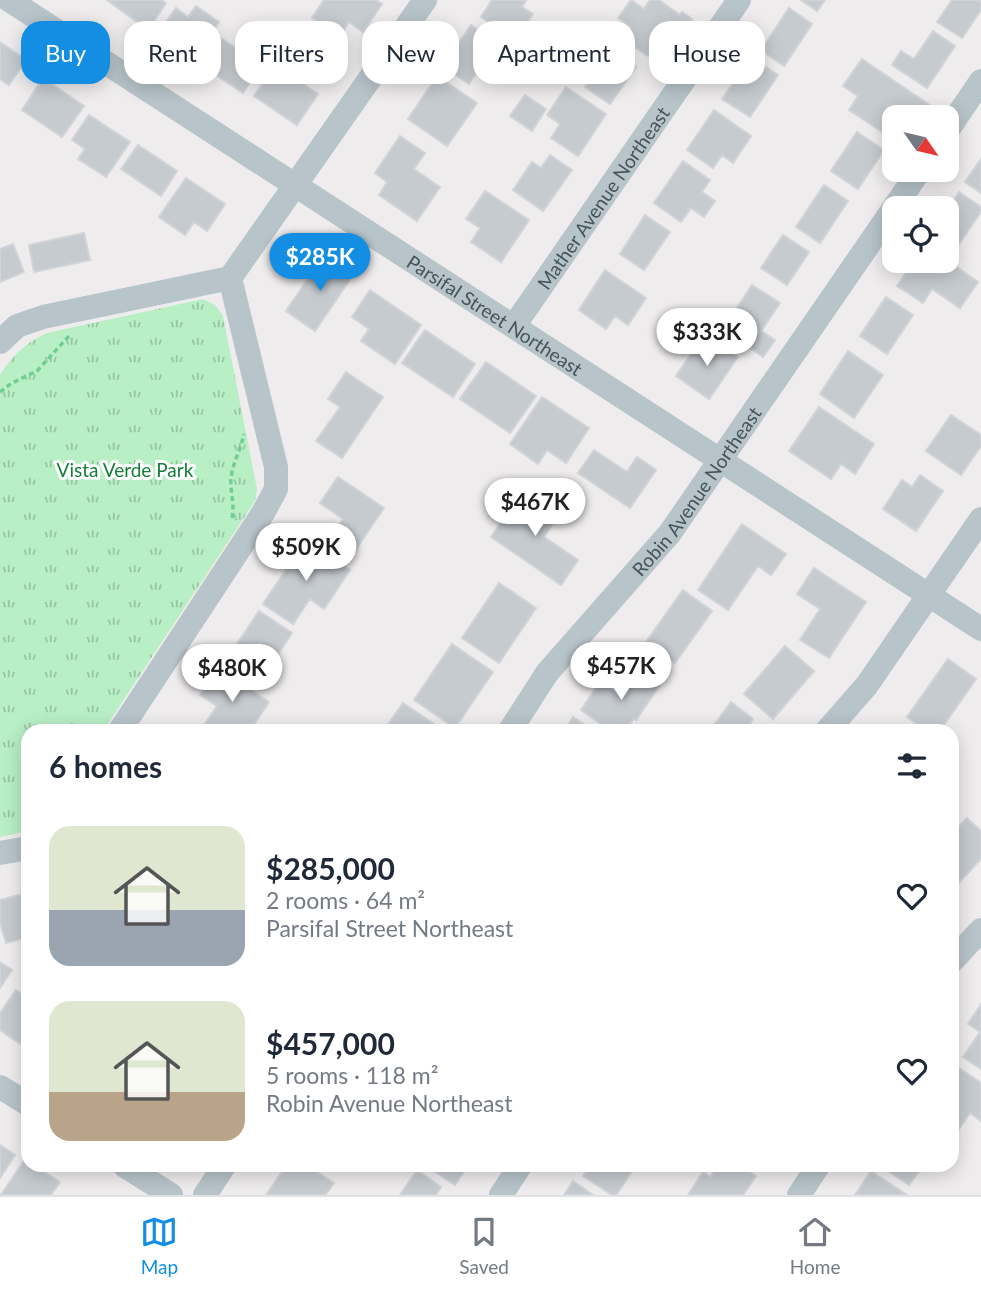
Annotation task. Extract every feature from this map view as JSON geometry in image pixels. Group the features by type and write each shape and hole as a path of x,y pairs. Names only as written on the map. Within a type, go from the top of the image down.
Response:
{"street":[{"name":"Parsifal Street Northeast","path":"9,0 981,629"},
{"path":"0,342 17,326 43,317 230,278 425,0"},
{"name":"Mather Avenue Northeast","path":"514,326 739,0"},
{"path":"959,113 981,81"},
{"name":"Robin Avenue Northeast","path":"514,724 547,673 670,533 912,182"},
{"path":"124,724 276,489 276,467 230,278"},
{"path":"832,724 867,685 981,519"},
{"path":"0,853 21,849"},
{"path":"959,954 981,930"},
{"path":"0,1087 21,1100"},
{"path":"135,1172 172,1195"},
{"path":"205,1195 220,1172"},
{"path":"501,1195 516,1172"},
{"path":"799,1195 814,1172"}],"path":[{"path":"0,392 37,371 69,336 78,331"},
{"path":"232,520 234,509 231,479 245,427"}],"green space":[{"name":"Vista Verde Park","path":"203,299 215,305 223,316 257,489 255,501 108,724 21,724 21,832 0,837 0,375 20,350 47,333"}],"building":[{"path":"107,0 161,0 166,3 154,21 136,21"},
{"path":"324,0 376,0 382,4 370,21 362,21 362,31 348,21 317,21 312,18"},
{"path":"492,0 526,0 522,7 533,14 528,21 487,21 481,17"},
{"path":"631,0 644,9 650,0 659,0 680,15 682,12 692,19 649,21 648,56 635,47 635,21 622,21 618,18"},
{"path":"801,0 825,0 817,11"},
{"path":"952,0 981,0 981,10 962,38 937,22"},
{"path":"196,6 218,21 167,21 176,8 188,17"},
{"path":"789,8 812,24 784,66 765,53 765,44"},
{"path":"471,25 473,26 473,78 469,84 459,77 459,43"},
{"path":"933,31 955,46 927,88 892,65 901,51 914,59"},
{"path":"221,38 235,47 235,84 249,84 243,93 221,78"},
{"path":"0,42 21,57 21,67 9,85 0,79"},
{"path":"862,59 930,105 882,105 882,132 849,110 858,96 843,86"},
{"path":"765,66 778,75 750,117 722,99 732,84 765,84"},
{"path":"39,84 52,84 84,106 62,137 22,110"},
{"path":"262,84 303,84 318,94 297,125 254,96"},
{"path":"432,84 449,84 477,103 447,146 408,119"},
{"path":"587,84 624,84 610,104 585,87"},
{"path":"566,87 606,114 578,156 551,138 560,124 547,115"},
{"path":"525,95 546,109 532,131 510,116"},
{"path":"714,110 751,136 733,163 722,155 713,168 687,150"},
{"path":"89,115 130,142 106,177 78,159 85,149 72,140"},
{"path":"857,132 882,149 882,153 858,189 831,171"},
{"path":"400,136 425,153 414,169 440,187 417,221 379,195 387,182 375,173"},
{"path":"138,145 177,171 161,196 121,169"},
{"path":"550,155 572,170 543,211 513,190 532,162 541,168"},
{"path":"981,159 981,193 965,182"},
{"path":"683,161 710,180 702,192 715,201 704,217 691,208 681,222 654,203"},
{"path":"186,178 225,204 207,231 194,222 185,235 159,217"},
{"path":"824,185 848,201 820,243 796,227"},
{"path":"485,191 529,220 501,262 471,242 480,228 466,219"},
{"path":"959,192 981,207 981,212 959,244 959,196 956,196"},
{"path":"645,215 670,232 644,270 620,254"},
{"path":"84,233 90,260 34,272 29,245"},
{"path":"783,235 809,252 787,285 761,268"},
{"path":"13,244 24,272 0,282 0,249"},
{"path":"324,255 353,275 315,331 286,311"},
{"path":"959,269 978,282 960,308 932,289 923,303 897,286 906,273 959,273"},
{"path":"605,270 646,298 628,325 615,316 606,329 579,310"},
{"path":"752,285 780,303 761,331 775,340 763,357 723,329"},
{"path":"370,290 421,325 395,364 361,341 369,329 352,317"},
{"path":"886,297 913,315 887,354 860,336"},
{"path":"425,330 475,364 453,397 402,363"},
{"path":"714,341 738,357 709,399 676,376 697,345 706,352"},
{"path":"848,351 883,375 854,418 820,394"},
{"path":"486,362 536,396 510,433 460,399"},
{"path":"346,372 383,397 342,458 316,441 340,407 328,399"},
{"path":"542,397 589,428 566,463 547,450 538,464 510,444"},
{"path":"819,407 874,444 855,474 841,464 831,479 789,451"},
{"path":"951,415 981,435 981,446 961,475 926,451"},
{"path":"594,450 627,472 637,457 656,470 630,508 578,473"},
{"path":"920,475 943,491 916,531 883,509 902,480 912,487"},
{"path":"338,477 384,508 348,561 325,545 343,519 320,503"},
{"path":"537,495 561,512 544,537 578,560 561,585 491,537 517,500 528,507"},
{"path":"742,524 786,554 771,575 758,566 728,610 698,590"},
{"path":"306,540 350,570 324,609 310,599 293,624 263,604"},
{"path":"814,568 866,602 829,658 800,640 820,609 797,594"},
{"path":"499,583 536,608 499,663 462,638"},
{"path":"683,590 712,611 675,663 646,642"},
{"path":"259,611 292,633 256,687 223,665"},
{"path":"452,644 493,672 458,724 449,724 414,700"},
{"path":"785,646 814,671 773,719 744,694"},
{"path":"948,659 976,679 945,724 917,724 907,717"},
{"path":"218,668 269,702 254,724 205,724 217,706 200,695"},
{"path":"636,668 660,685 636,720 634,718 630,724 601,724 581,710 600,682 618,694"},
{"path":"731,702 753,719 750,724 715,724"},
{"path":"403,703 434,724 388,724"},
{"path":"573,717 583,724 569,724"},
{"path":"967,818 981,831 981,859 959,883 959,827"},
{"path":"21,894 21,939 6,943 0,922 0,900"},
{"path":"0,962 12,970 0,988"},
{"path":"16,990 21,993 21,1044 0,1030 0,1013"},
{"path":"981,1004 981,1069 963,1057 980,1032 968,1024"},
{"path":"959,1068 981,1083 981,1121 970,1113 959,1129"},
{"path":"0,1145 15,1155 0,1178"},
{"path":"21,1165 21,1172 44,1172 60,1182 51,1195 1,1195"},
{"path":"282,1172 317,1172 334,1183 325,1195 266,1195"},
{"path":"416,1172 420,1172 441,1187 436,1195 400,1195"},
{"path":"435,1172 464,1172 455,1185"},
{"path":"586,1172 632,1172 616,1195 583,1176"},
{"path":"703,1172 710,1177 714,1172 750,1172 756,1176 743,1195 688,1195"},
{"path":"872,1172 907,1195 855,1195"},
{"path":"889,1172 919,1172 909,1185"},
{"path":"573,1181 593,1195 564,1195"}]}
